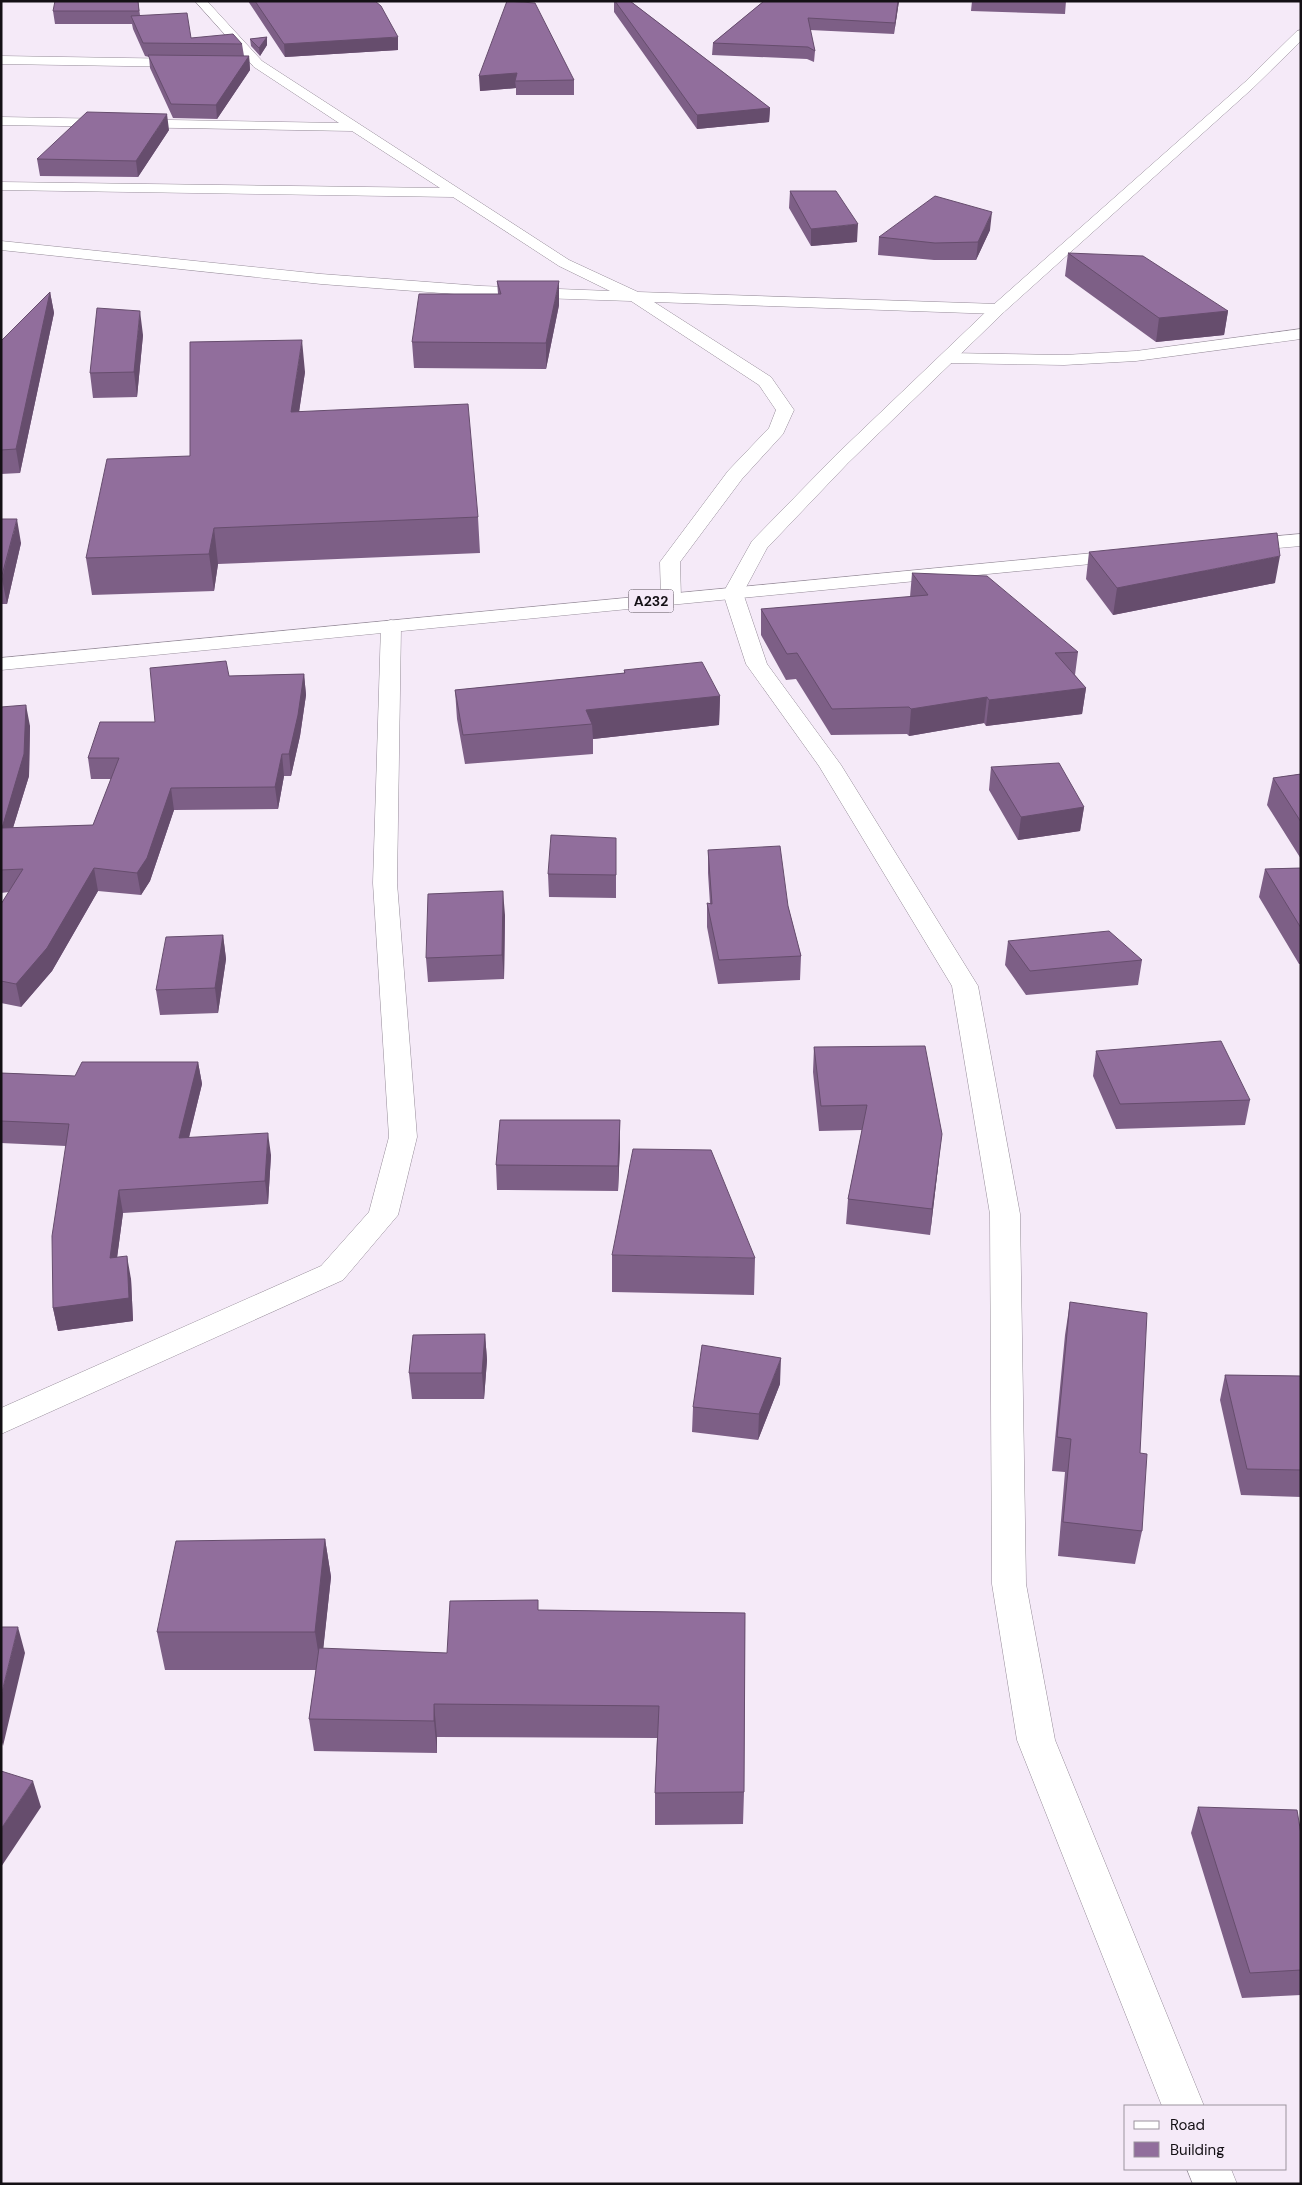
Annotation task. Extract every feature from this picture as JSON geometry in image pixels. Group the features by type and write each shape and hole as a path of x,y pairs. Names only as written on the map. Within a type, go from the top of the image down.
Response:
{"street":[{"path":"201,1 258,64 352,127 564,263 634,296 765,381 784,410 777,430 735,475 670,562 671,599"},
{"path":"1183,2105 1036,1740 1009,1584 1005,1214 965,986 830,765 757,664 733,593 759,545 842,459 998,309 1249,85 1301,34"},
{"path":"1,60 199,63"},
{"path":"238,64 258,64"},
{"path":"1,121 352,127"},
{"path":"1,186 456,194"},
{"path":"1,245 321,279 481,291 998,309"},
{"path":"948,358 1064,360 1136,356 1301,334"},
{"path":"1222,547 1301,540"},
{"name":"A232","path":"1,664 1144,554"},
{"path":"1,1422 332,1273 383,1215 403,1137 385,883 391,626"},
{"path":"1209,2170 1215,2184"}],"building":[{"path":"55,1 138,1 139,11 53,11"},
{"path":"255,1 375,1 381,6 398,37 284,44"},
{"path":"507,1 535,3 574,80 515,81 517,73 479,76"},
{"path":"615,1 630,1 770,108 697,115"},
{"path":"764,1 898,1 895,23 808,18 815,51 808,47 713,43"},
{"path":"187,13 191,38 233,34 242,44 143,43 131,16"},
{"path":"267,37 259,48 250,39"},
{"path":"148,55 249,56 216,105 171,104"},
{"path":"87,112 167,114 136,161 37,159"},
{"path":"790,191 836,191 858,224 811,229"},
{"path":"935,196 992,212 978,242 935,243 879,237"},
{"path":"1068,253 1143,256 1228,311 1159,318"},
{"path":"497,281 559,281 546,343 412,342 419,294 501,294"},
{"path":"50,292 16,449 1,450 1,341"},
{"path":"97,308 140,311 134,372 90,373"},
{"path":"302,340 291,412 468,404 478,517 214,528 209,554 86,558 107,459 190,456 190,342"},
{"path":"1,519 17,519 1,579"},
{"path":"1277,533 1280,556 1117,588 1089,552"},
{"path":"912,573 987,576 1078,652 1055,653 1086,688 989,700 987,697 911,709 909,707 832,709 797,653 787,654 761,609 928,595"},
{"path":"226,661 229,676 304,674 298,715 289,754 282,754 275,787 171,788 147,858 137,873 94,868 47,948 16,984 1,981 1,904 23,869 1,870 1,707 26,705 24,754 2,828 93,825 119,758 88,758 100,722 155,722 150,668"},
{"path":"702,662 720,696 586,710 592,724 463,735 455,690 625,673 624,670"},
{"path":"1059,763 1084,807 1021,817 991,767"},
{"path":"1301,774 1301,822 1273,778"},
{"path":"551,835 616,838 616,875 548,874"},
{"path":"780,846 788,906 801,956 719,960 707,903 712,904 708,850"},
{"path":"1301,868 1301,928 1265,869"},
{"path":"503,891 502,955 426,958 428,894"},
{"path":"1109,931 1142,960 1030,971 1008,941"},
{"path":"223,935 215,988 156,990 166,937"},
{"path":"1221,1041 1250,1100 1120,1104 1096,1051"},
{"path":"925,1046 942,1134 932,1209 848,1199 867,1105 821,1106 814,1047"},
{"path":"82,1062 198,1062 179,1138 268,1133 265,1181 119,1190 110,1258 127,1256 129,1298 53,1308 52,1236 69,1124 1,1121 1,1073 75,1076"},
{"path":"500,1120 620,1120 618,1166 496,1165"},
{"path":"633,1149 711,1150 755,1258 612,1255"},
{"path":"1070,1302 1147,1313 1140,1453 1147,1454 1142,1531 1063,1522 1071,1439 1057,1437"},
{"path":"485,1334 482,1373 409,1373 413,1335"},
{"path":"702,1345 781,1358 759,1414 693,1407"},
{"path":"1225,1375 1301,1376 1301,1470 1247,1469"},
{"path":"325,1539 315,1632 157,1632 176,1541"},
{"path":"538,1600 538,1610 745,1613 744,1792 655,1793 659,1706 434,1704 434,1721 309,1719 319,1648 447,1653 450,1601"},
{"path":"1,1627 18,1627 1,1696"},
{"path":"1,1771 33,1781 1,1829"},
{"path":"1198,1807 1297,1810 1301,1834 1301,1970 1250,1973"}]}
